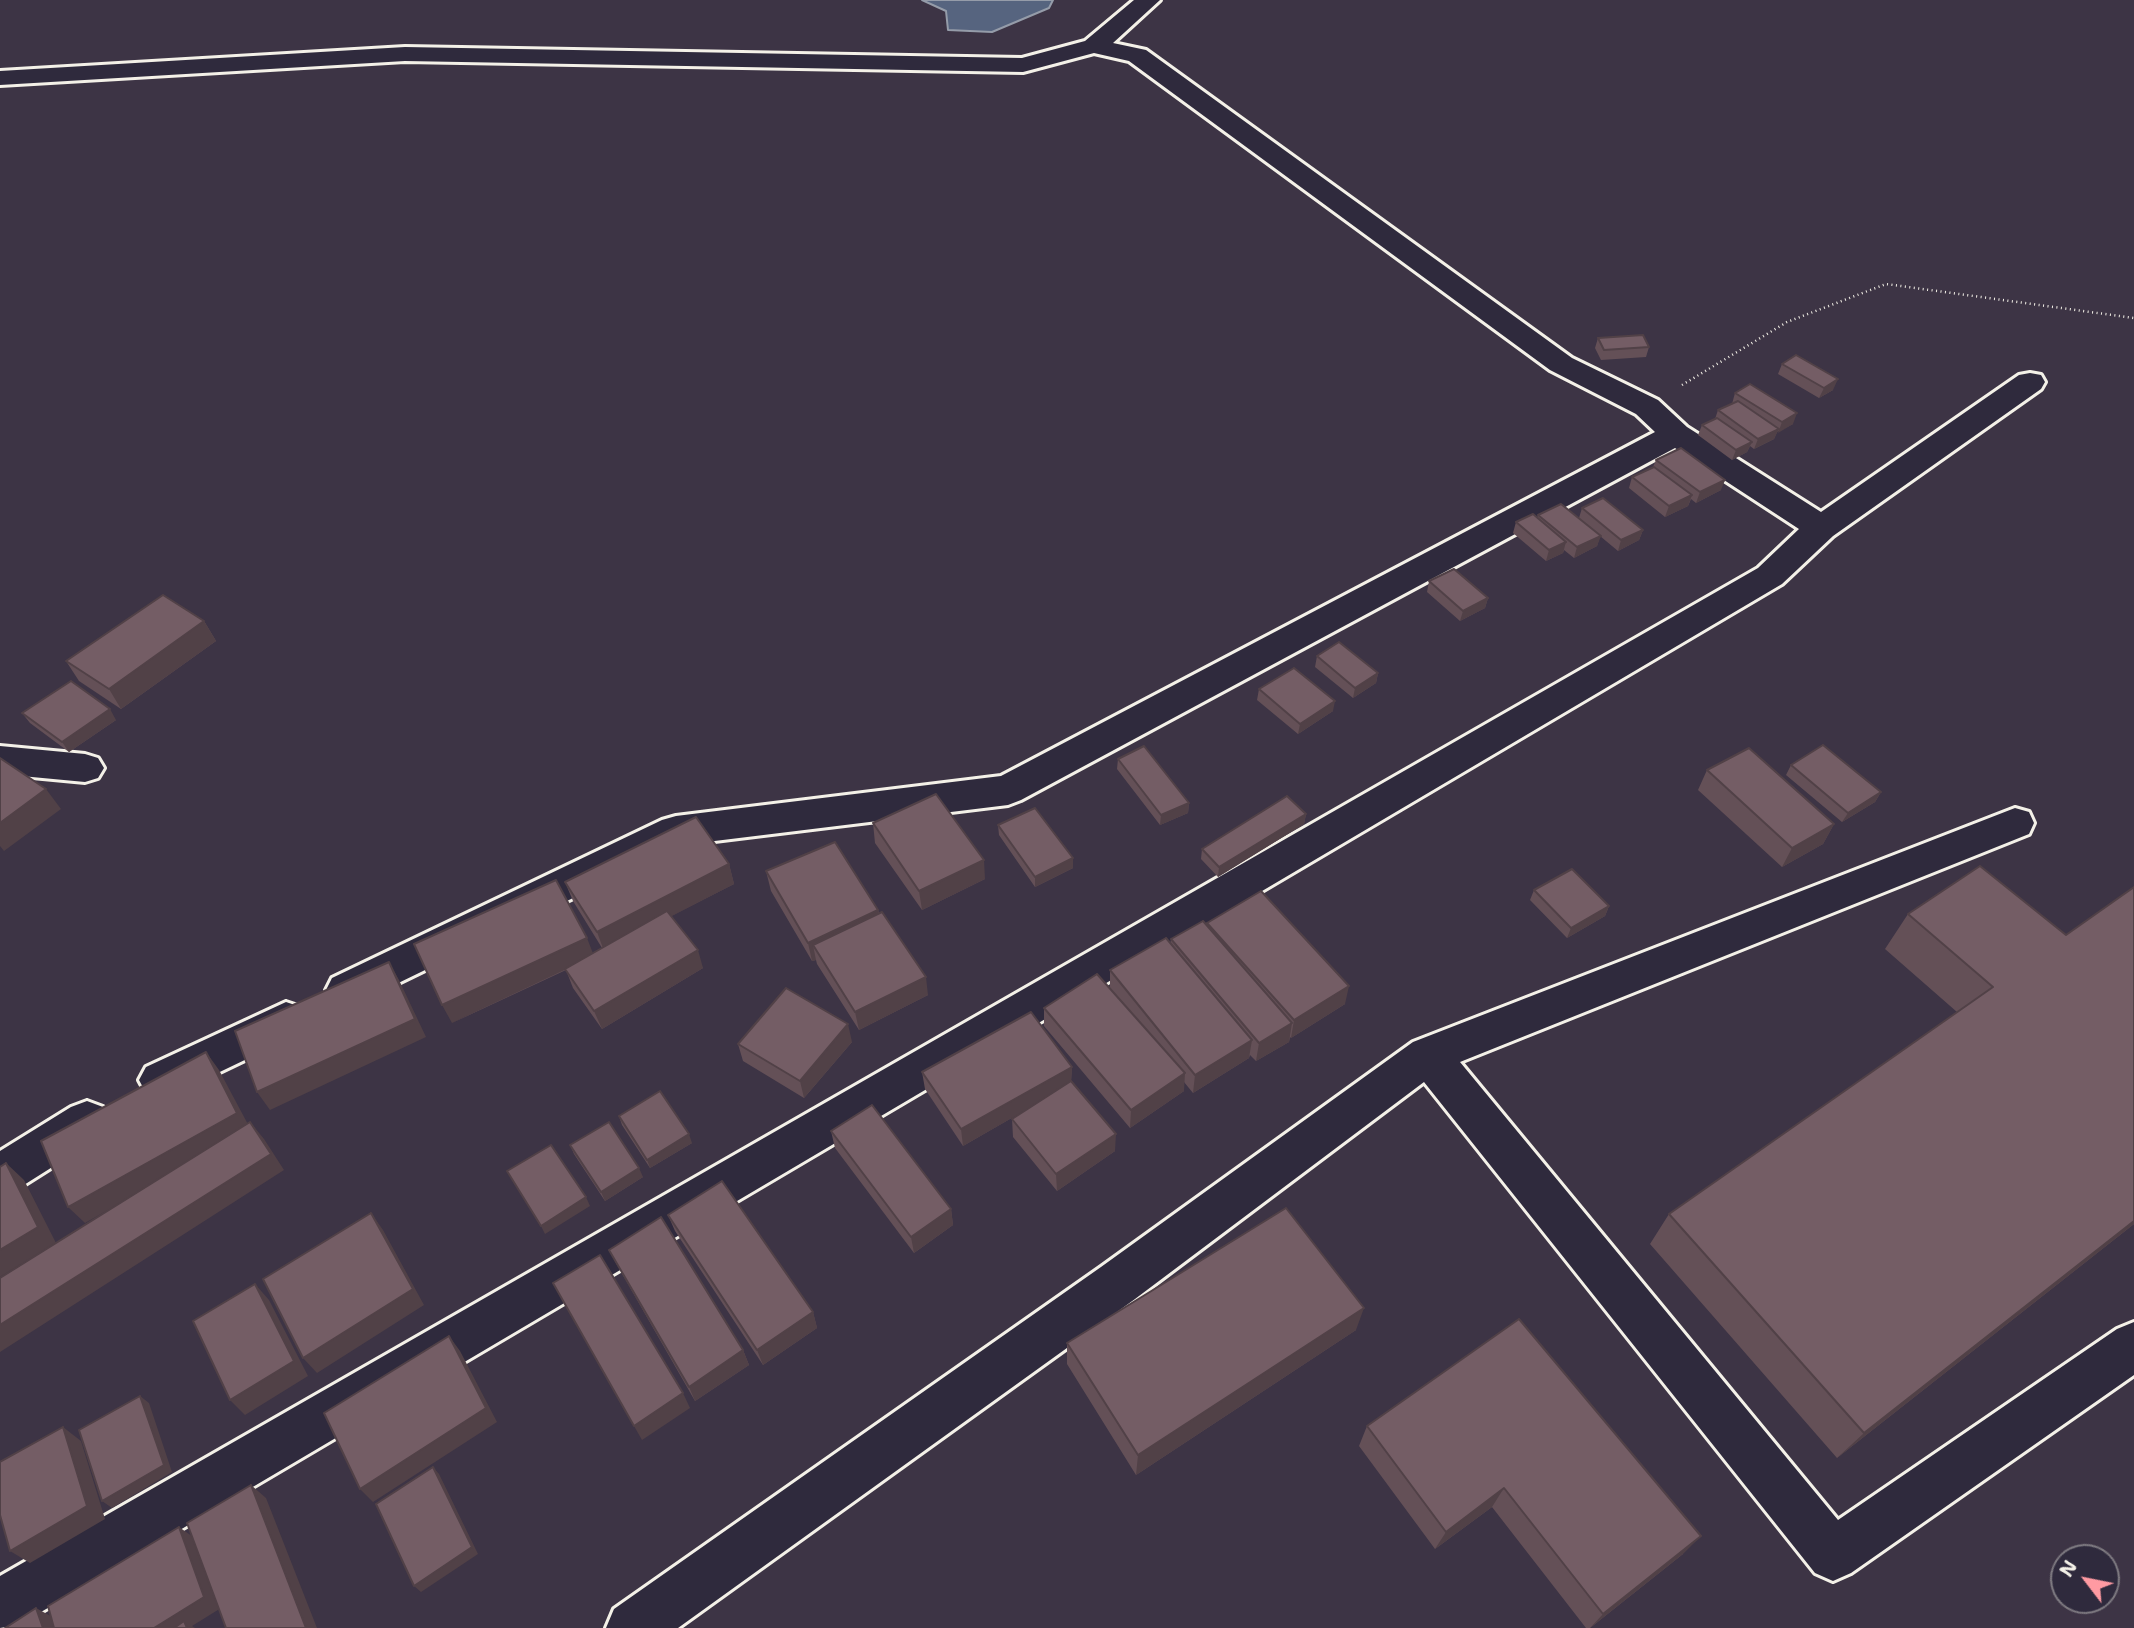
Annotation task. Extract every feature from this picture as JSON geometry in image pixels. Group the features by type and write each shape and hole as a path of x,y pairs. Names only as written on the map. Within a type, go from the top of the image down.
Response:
{"street":[{"path":"0,78 405,54 1023,65 1094,46 1148,0"},
{"path":"1094,46 1137,55 1561,364 1647,407 1676,434 1821,528"},
{"path":"0,1606 1770,576 1821,528 2029,382"},
{"path":"0,1175 123,1099 676,831 1008,790 1676,434"},
{"path":"0,760 85,768"},
{"path":"633,1628 1118,1283 1429,1055 2015,822"},
{"path":"1429,1055 1833,1555 2134,1346"}],"path":[{"path":"1647,407 1787,322 1886,284 2134,318"}],"water":[{"path":"922,0 1053,0 1049,8 992,32 948,30 946,11"}],"building":[{"path":"1643,335 1649,347 1604,350 1598,338"},
{"path":"1796,355 1838,379 1824,388 1782,364"},
{"path":"1750,384 1797,413 1782,422 1735,393"},
{"path":"1738,401 1779,429 1758,439 1718,410"},
{"path":"1717,418 1752,442 1736,450 1702,425"},
{"path":"1681,448 1725,480 1700,492 1656,460"},
{"path":"1654,467 1692,495 1669,506 1632,477"},
{"path":"1603,498 1643,530 1621,540 1582,508"},
{"path":"1561,504 1601,536 1577,547 1538,515"},
{"path":"1533,514 1566,542 1549,550 1516,522"},
{"path":"1454,569 1488,598 1463,611 1429,581"},
{"path":"163,595 204,621 109,689 66,661"},
{"path":"1339,642 1378,673 1355,688 1317,656"},
{"path":"1294,668 1335,701 1300,724 1259,689"},
{"path":"71,681 110,709 62,742 22,713"},
{"path":"1823,745 1881,792 1848,813 1791,765"},
{"path":"1144,746 1189,803 1161,815 1118,759"},
{"path":"1749,748 1834,824 1792,848 1707,770"},
{"path":"0,758 46,789 0,823"},
{"path":"936,794 984,860 919,891 873,823"},
{"path":"1287,796 1306,814 1219,867 1202,849"},
{"path":"1035,808 1073,858 1035,877 998,825"},
{"path":"696,817 729,864 597,932 565,882"},
{"path":"835,842 878,910 808,943 766,871"},
{"path":"1980,866 2066,935 2134,887 2134,1221 1864,1433 1669,1214 1993,987 1908,914"},
{"path":"1572,869 1609,906 1571,928 1534,890"},
{"path":"556,880 587,938 442,1005 414,944"},
{"path":"1261,891 1349,986 1294,1020 1207,923"},
{"path":"667,911 698,950 594,1011 565,969"},
{"path":"882,912 926,977 855,1012 813,945"},
{"path":"1203,921 1292,1023 1259,1043 1171,939"},
{"path":"1166,938 1252,1040 1195,1075 1110,970"},
{"path":"389,962 415,1019 257,1092 235,1031"},
{"path":"1097,974 1185,1073 1131,1110 1044,1008"},
{"path":"786,988 848,1024 800,1081 738,1044"},
{"path":"1031,1012 1072,1067 961,1129 922,1072"},
{"path":"206,1052 237,1113 68,1207 41,1141"},
{"path":"1071,1081 1116,1134 1056,1174 1012,1119"},
{"path":"660,1091 689,1134 647,1160 619,1116"},
{"path":"872,1105 951,1209 911,1237 831,1131"},
{"path":"250,1122 271,1154 0,1325 0,1278"},
{"path":"609,1122 639,1168 601,1192 570,1145"},
{"path":"551,1145 586,1197 541,1226 507,1171"},
{"path":"6,1163 38,1227 0,1250 0,1167"},
{"path":"722,1181 813,1312 757,1350 668,1215"},
{"path":"1286,1208 1364,1308 1138,1455 1067,1343"},
{"path":"371,1213 413,1289 303,1358 263,1279"},
{"path":"661,1217 743,1350 689,1387 609,1250"},
{"path":"600,1255 683,1393 634,1426 553,1283"},
{"path":"255,1284 294,1361 230,1400 193,1321"},
{"path":"1519,1319 1701,1536 1603,1614 1504,1488 1446,1532 1367,1426"},
{"path":"449,1336 486,1408 360,1489 324,1413"},
{"path":"140,1396 164,1465 102,1501 79,1430"},
{"path":"63,1427 87,1506 10,1551 0,1515 0,1462"},
{"path":"433,1467 472,1547 414,1586 376,1504"},
{"path":"251,1485 306,1628 226,1628 187,1523"},
{"path":"179,1527 204,1597 154,1628 54,1628 48,1606"},
{"path":"36,1608 43,1628 5,1628"},
{"path":"184,1621 187,1628 174,1628"}]}
